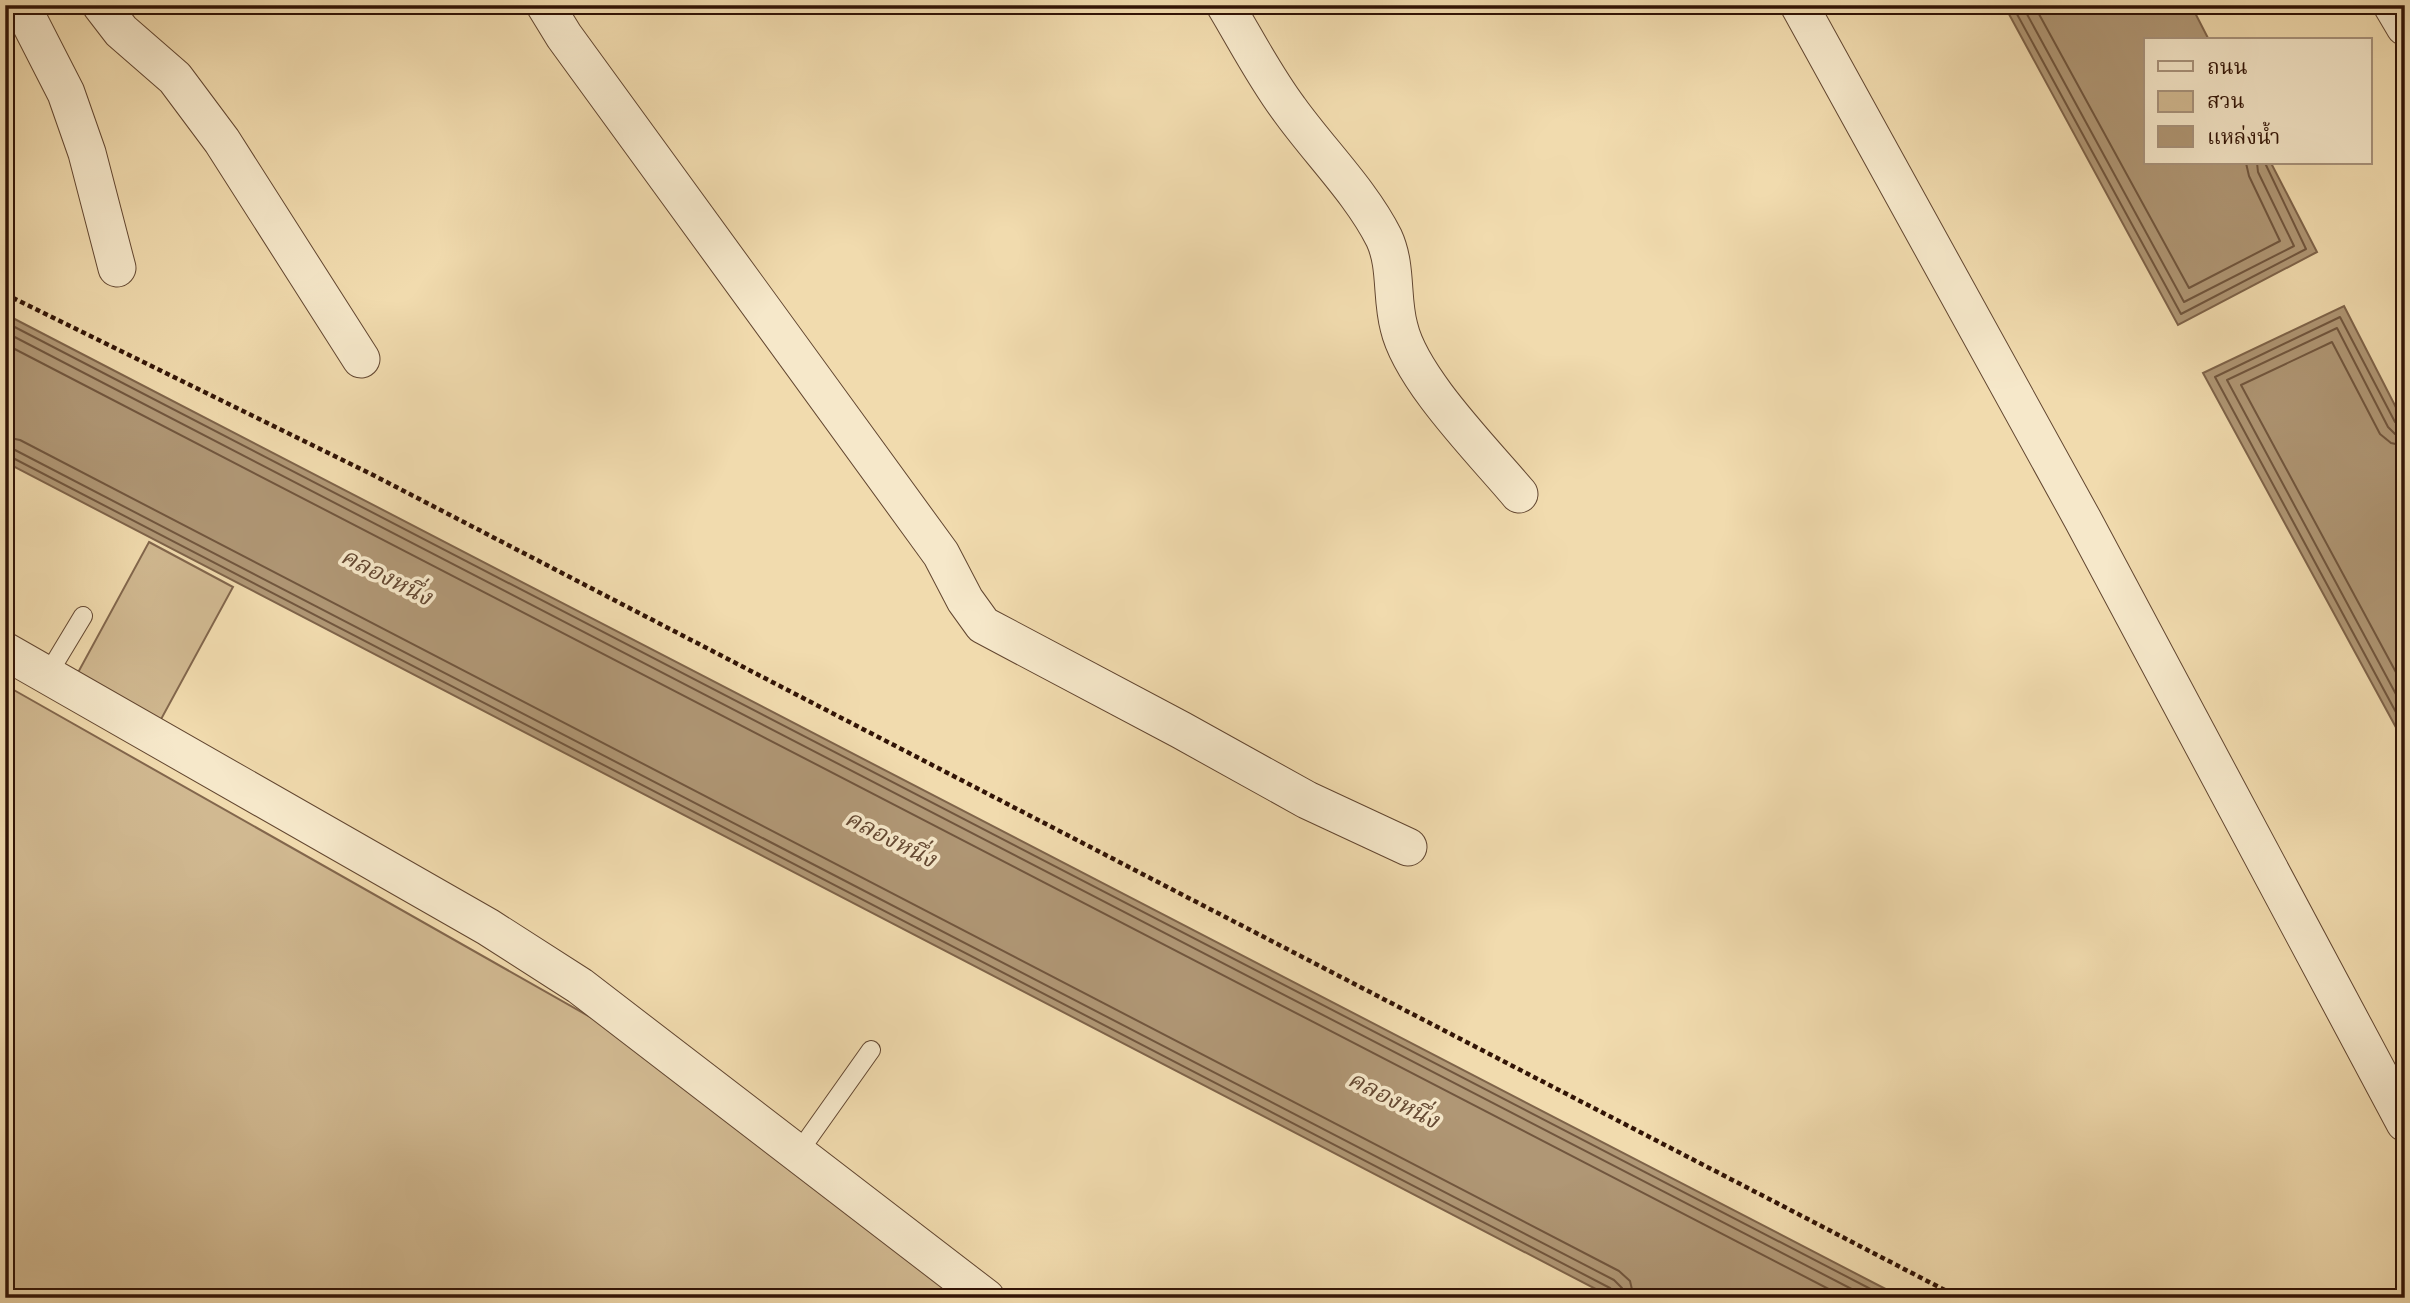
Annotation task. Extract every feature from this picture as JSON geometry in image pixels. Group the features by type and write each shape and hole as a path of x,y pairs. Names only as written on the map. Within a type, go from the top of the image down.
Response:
{"street":[{"path":"22,5 66,93 87,153 117,268"},
{"path":"101,5 121,31 175,78 222,141 362,359"},
{"path":"545,5 564,36 942,554 965,600 983,625 1307,800 1408,847"},
{"path":"1225,5 1287,107 1369,213 1385,240 1393,272 1398,326 1409,356 1447,409 1519,494"},
{"path":"1799,5 2083,520 2405,1123"},
{"path":"2392,5 2405,27"},
{"path":"5,651 499,934 580,986 986,1298"}],"lane":[{"path":"48,674 83,616"},
{"path":"798,1153 871,1050"}],"path":[{"path":"5,294 373,475 1961,1298"}],"green space":[{"path":"149,542 233,587 159,723 75,678"},
{"path":"5,685 629,1039 966,1298 5,1298"}],"water":[{"path":"2004,5 2191,5 2208,38 2144,38 2144,164 2272,164 2317,252 2178,325"},
{"path":"2344,306 2405,425 2405,744 2203,373"},
{"name":"คลองหนึ่ง","path":"5,314 1903,1298 1613,1298 5,462"}]}
